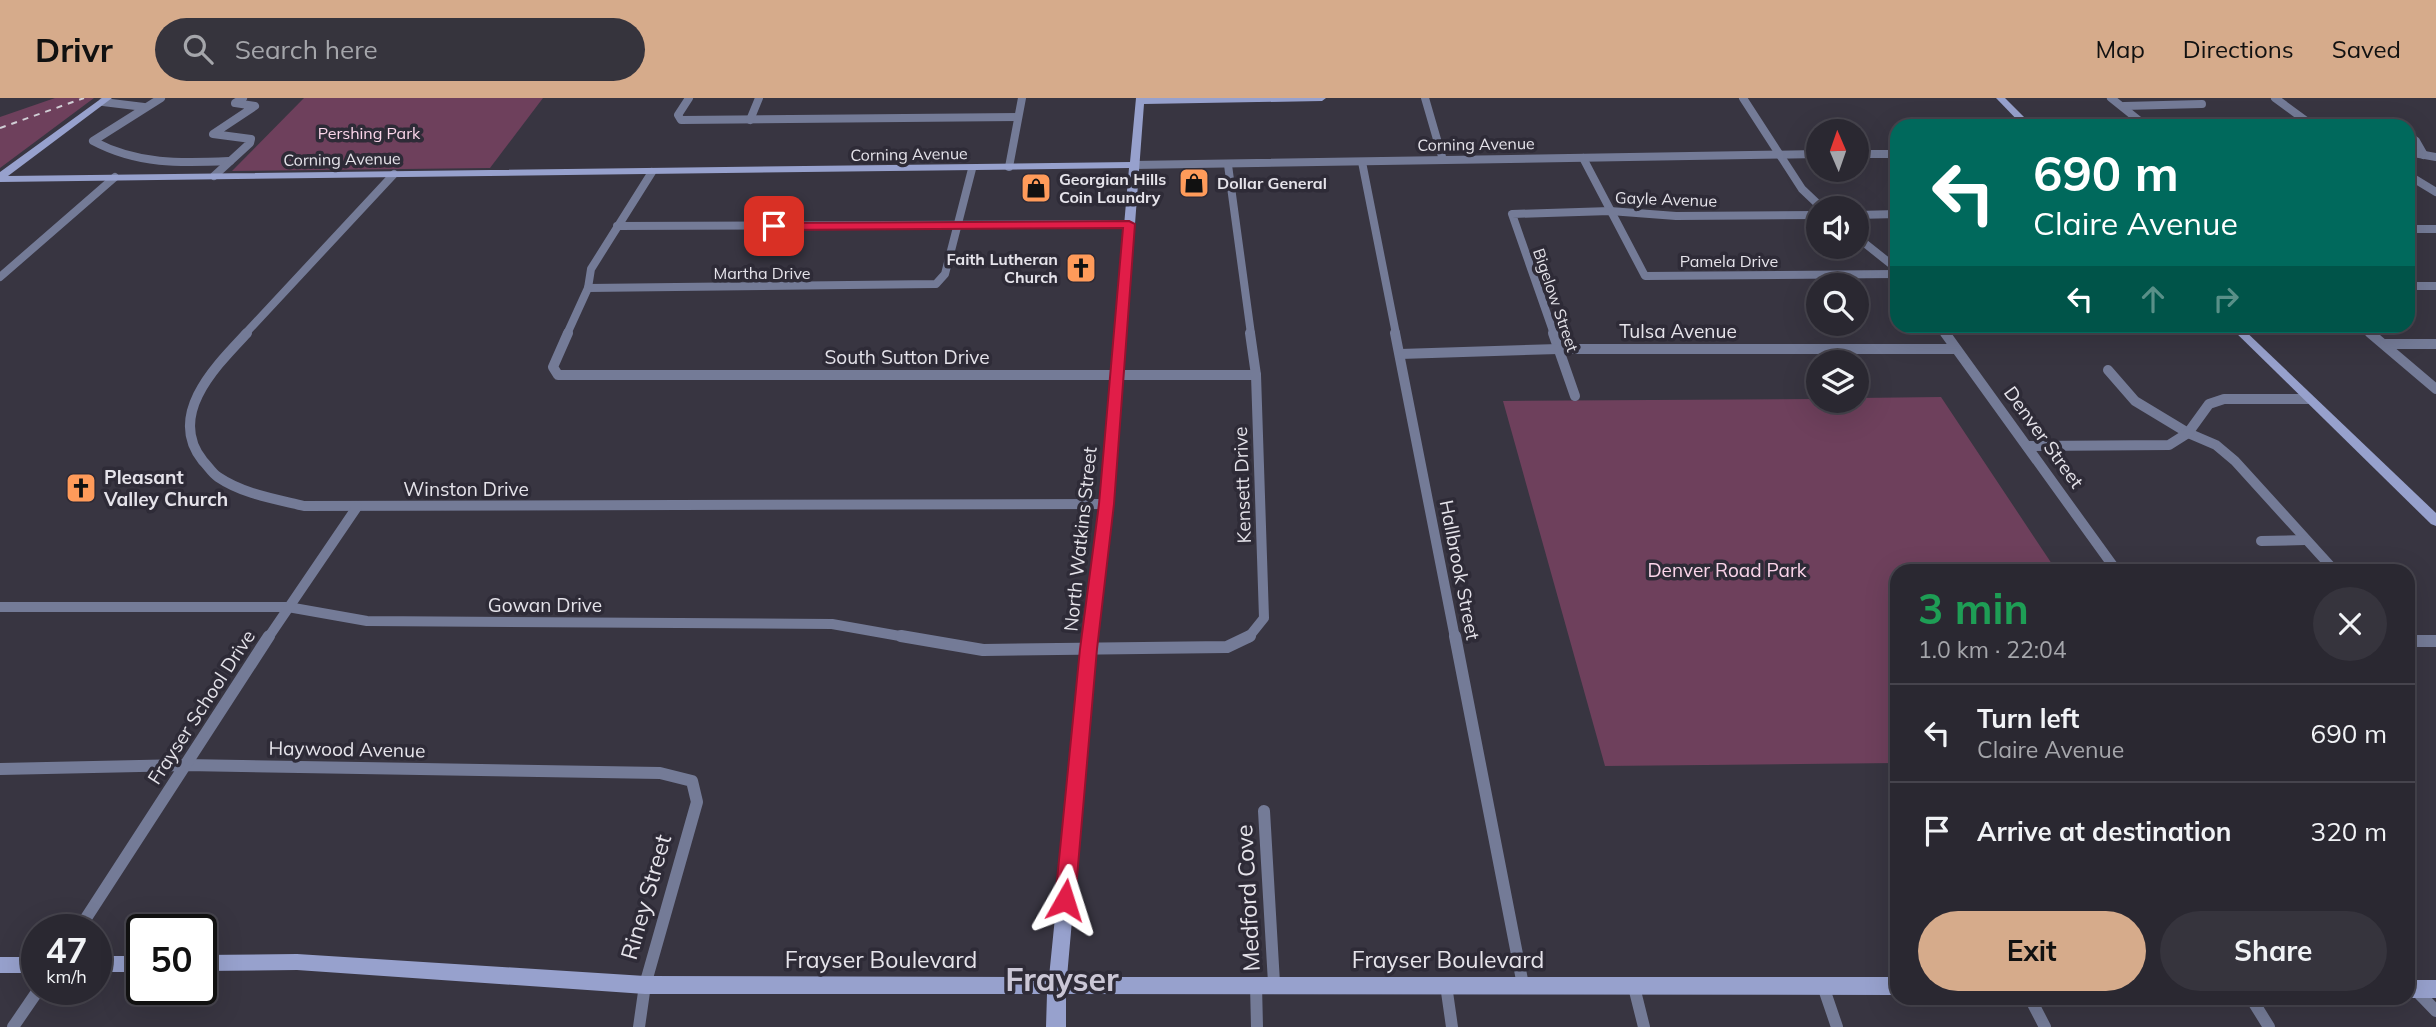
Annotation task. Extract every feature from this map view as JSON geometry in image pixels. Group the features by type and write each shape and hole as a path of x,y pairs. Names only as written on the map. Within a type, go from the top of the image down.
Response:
{"main road":[{"path":"1140,100 1322,98"},
{"path":"2000,98 2021,119"},
{"path":"0,178 106,100"},
{"name":"North Watkins Street","path":"1056,1027 1057,985 1089,649 1107,504 1140,100"},
{"name":"Corning Avenue","path":"0,178 972,169 1133,165"},
{"path":"2241,333 2436,521"},
{"name":"Frayser Boulevard","path":"217,963 297,962 645,985 1890,986"},
{"path":"0,965 21,965"},
{"path":"2415,987 2436,989"}],"street":[{"path":"161,98 93,141 139,161 196,164 230,161"},
{"path":"215,176 250,143 251,139 213,134 255,106 236,103 243,98"},
{"path":"689,98 678,115 681,120 1018,117"},
{"path":"750,120 759,98"},
{"path":"1009,167 1022,98"},
{"path":"1425,98 1443,160"},
{"path":"1743,98 1802,189 1809,196"},
{"path":"2111,98 2138,119"},
{"path":"2275,98 2304,119"},
{"path":"106,100 144,107"},
{"path":"2124,106 2202,104"},
{"path":"2415,140 2424,155"},
{"path":"1869,154 1890,153"},
{"path":"2415,153 2436,157"},
{"name":"Corning Avenue","path":"1133,165 1806,154"},
{"path":"1583,158 1609,211"},
{"name":"Hallbrook Street","path":"1362,162 1523,985"},
{"name":"Kensett Drive","path":"1089,649 1227,648 1248,638 1264,618 1256,375 1228,165"},
{"path":"957,226 972,169"},
{"path":"588,288 591,270 652,172"},
{"name":"Winston Drive","path":"394,174 211,371 191,409 194,448 216,476 246,491 304,506 1107,504"},
{"path":"0,277 115,177"},
{"path":"2415,178 2436,192"},
{"name":"Gayle Avenue","path":"1512,214 1609,211 1676,216 1806,215"},
{"name":"Pamela Drive","path":"1609,211 1644,276 1890,272"},
{"name":"Bigelow Street","path":"1512,214 1575,396"},
{"path":"1869,215 1890,214"},
{"path":"617,226 1129,224"},
{"name":"Martha Drive","path":"588,288 936,284 945,274 957,226"},
{"path":"2415,229 2436,229"},
{"path":"1869,248 1890,266"},
{"path":"2415,286 2436,286"},
{"name":"South Sutton Drive","path":"588,288 553,366 558,375 1256,375"},
{"name":"Denver Street","path":"1945,333 2112,564"},
{"path":"2371,333 2436,389"},
{"path":"2385,344 2436,344"},
{"name":"Tulsa Avenue","path":"1400,354 1558,349 1956,349"},
{"path":"2108,370 2134,401 2188,433 2216,445 2235,461 2328,564"},
{"path":"2027,446 2169,445 2188,433 2209,404 2224,399 2308,399"},
{"name":"Frayser School Drive","path":"89,914 288,607 357,507"},
{"path":"2260,541 2305,540"},
{"name":"Gowan Drive","path":"0,607 288,607 367,621 831,624 983,650 1089,649"},
{"path":"2415,641 2436,640"},
{"name":"Haywood Avenue","path":"0,769 186,765 660,773 692,781"},
{"name":"Riney Street","path":"639,1027 645,985 697,802 692,781"},
{"name":"Medford Cove","path":"1257,1027 1265,984 1264,811"},
{"path":"1447,985 1452,1027"},
{"path":"1823,986 1837,1027"},
{"path":"1634,987 1643,1027"},
{"path":"2415,992 2436,1011"},
{"path":"13,1027 28,1005"},
{"path":"2034,1005 2045,1027"},
{"path":"2255,1005 2269,1027"}],"green space":[{"path":"55,98 94,98 0,168 0,117"},
{"name":"Pershing Park","path":"304,98 543,98 490,168 232,171"},
{"name":"Denver Road Park","path":"1941,397 2052,564 1890,564 1890,763 1605,766 1503,401 1806,399 1806,413 1869,413 1869,398"}],"railway":[{"path":"0,128 84,98"}],"place":[{"name":"Dollar General","path":"1194,183"},
{"name":"Georgian Hills Coin Laundry","path":"1036,188"},
{"name":"Faith Lutheran Church","path":"1081,268"},
{"name":"Pleasant Valley Church","path":"81,488"}],"district":[{"name":"Frayser","path":"1062,980"}],"route":[{"path":"774,226 1129,224 1107,504 1089,649 1065,900"}]}
